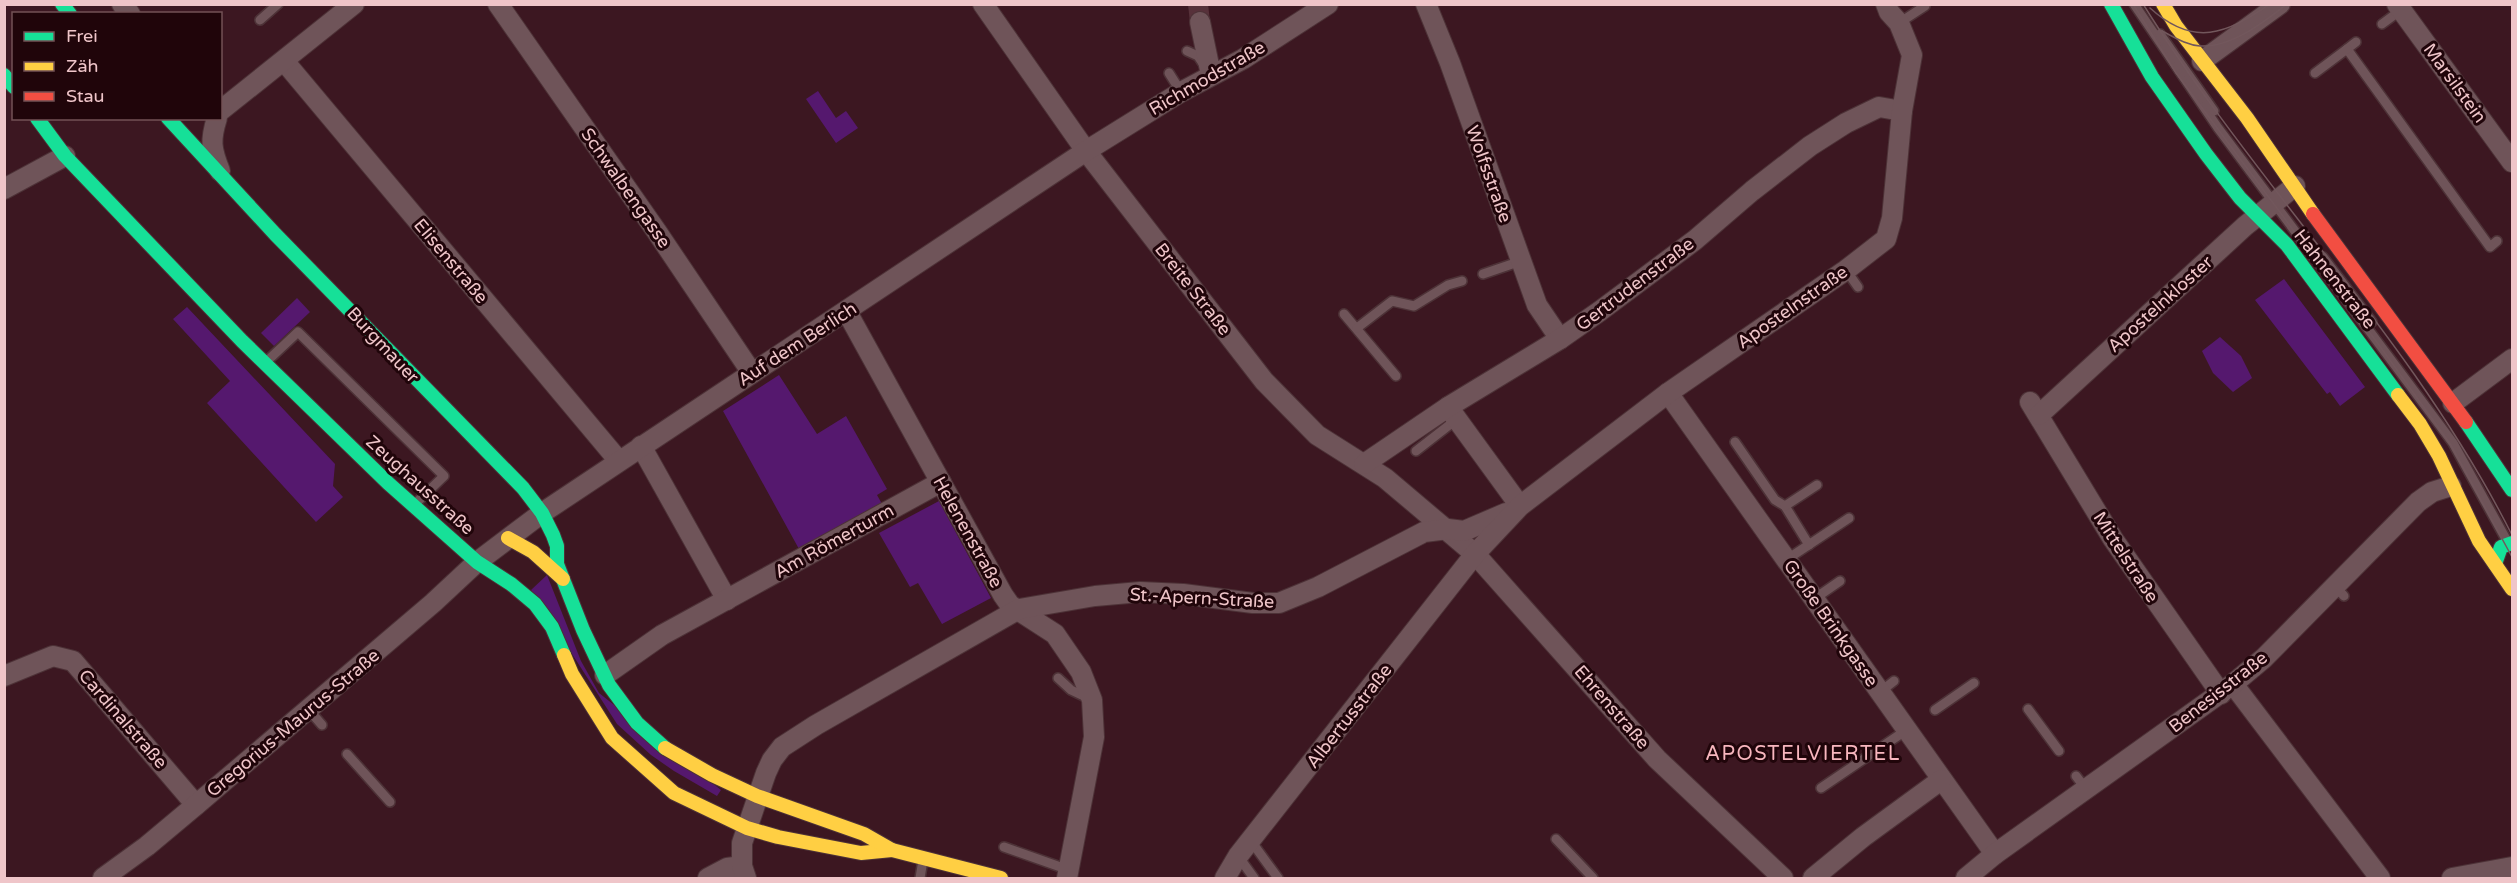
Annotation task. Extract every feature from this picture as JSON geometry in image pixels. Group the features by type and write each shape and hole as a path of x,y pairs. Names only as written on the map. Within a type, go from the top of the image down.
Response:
{"street":[{"path":"222,109 354,4"},
{"name":"Schwalbengasse","path":"498,4 752,372"},
{"name":"Breite Straße","path":"982,4 1086,151 1264,381 1317,435 1385,478 1448,529"},
{"name":"Richmodstraße","path":"1086,151 1181,92 1243,59 1328,4"},
{"name":"Wolfsstraße","path":"1426,4 1452,88 1537,305 1555,331"},
{"name":"Apostelnstraße","path":"1475,554 1520,506 1668,393 1846,270 1886,239 1889,230 1902,111 1912,55 1898,14 1889,12 1886,4"},
{"name":"Hahnenstraße","path":"2110,4 2152,77 2195,139 2240,198 2287,245 2386,375 2420,424 2439,456 2451,486 2479,541 2512,589"},
{"name":"Hahnenstraße","path":"2163,4 2202,61 2254,127 2346,261 2453,403 2512,489"},
{"path":"2202,61 2280,4"},
{"name":"Marsilstein","path":"2399,7 2512,162"},
{"path":"1200,21 1211,75"},
{"name":"Elisenstraße","path":"284,61 619,461"},
{"name":"Gertrudenstraße","path":"1364,464 1453,413 1555,331 1672,257 1810,146 1846,123 1879,107 1902,111"},
{"name":"Zeughausstraße","path":"38,120 65,156 265,363 414,506 477,562 511,584 545,616 572,674 612,738 633,760 674,793 747,828 778,837 861,853 892,850"},
{"name":"Burgmauer","path":"170,120 420,386 489,451 523,488 542,513"},
{"name":"Burgmauer","path":"216,120 211,137 213,155 223,178"},
{"name":"Auf dem Berlich","path":"508,538 641,446 847,312 1086,151"},
{"path":"4,189 65,156"},
{"name":"Apostelnkloster","path":"2034,408 2295,186"},
{"name":"Helenenstraße","path":"847,312 1003,595 1010,605 1055,634 1081,672 1092,700 1094,737 1068,874"},
{"path":"2453,403 2512,359"},
{"name":"Große Brinkgasse","path":"1668,393 1814,599 1887,686 1941,780 1995,854"},
{"name":"Mittelstraße","path":"2034,408 2113,539 2227,689 2380,879"},
{"path":"1453,413 1520,506"},
{"path":"641,446 727,600"},
{"name":"Am Römerturm","path":"605,675 662,635 941,482"},
{"name":"Benesisstraße","path":"1966,879 2081,782 2227,689 2340,592 2418,502 2432,492 2451,486"},
{"name":"Apostelnstraße","path":"1448,529 1464,531 1520,506"},
{"path":"542,513 557,546 557,564 583,630 605,675 637,723 668,751 711,775 757,796 864,834 892,850 1001,879"},
{"name":"Ehrenstraße","path":"1448,529 1475,554 1657,759 1783,879"},
{"name":"St.-Apern-Straße","path":"744,872 742,843 757,796 772,760 782,747 816,725 1019,609 1095,596 1140,592 1183,594 1253,603 1279,603 1318,587 1424,532 1448,529"},
{"path":"508,538 533,552 563,579"},
{"name":"Gregorius-Maurus-Straße","path":"103,879 309,710 477,562 508,538"},
{"path":"2495,564 2501,547 2511,545"},
{"name":"Albertusstraße","path":"1225,879 1249,842 1475,554"},
{"name":"Cardinalstraße","path":"4,676 53,656 73,662 196,805"},
{"path":"1813,879 1863,837 1941,780"},
{"path":"2452,879 2512,867"},
{"path":"708,879 727,868 744,872"}],"lane":[{"path":"260,20 278,4"},
{"path":"2134,4 2178,72 2277,201"},
{"path":"2141,4 2277,201 2453,443 2511,545"},
{"path":"1898,14 1926,6"},
{"path":"2382,24 2399,7"},
{"path":"2315,73 2356,42"},
{"path":"2347,49 2490,247 2497,242"},
{"path":"1186,51 1198,56 1211,75"},
{"path":"1168,72 1181,92"},
{"path":"1483,274 1521,261"},
{"path":"1846,270 1858,287"},
{"path":"1358,328 1392,301 1414,306 1448,285 1462,280"},
{"path":"1344,314 1396,376"},
{"path":"265,363 298,332 444,476 414,506"},
{"path":"1416,451 1453,413"},
{"path":"1735,442 1776,500 1785,506 1809,545"},
{"path":"1785,506 1817,485"},
{"path":"1786,560 1849,518"},
{"path":"1814,599 1840,581"},
{"path":"1058,678 1071,690 1092,700"},
{"path":"1935,710 1974,683"},
{"path":"2028,709 2058,751"},
{"path":"309,710 322,725"},
{"path":"1821,788 1910,727"},
{"path":"347,754 390,802"},
{"path":"1556,839 1593,879"},
{"path":"1249,842 1254,879"},
{"path":"1249,842 1278,879"},
{"path":"1004,847 1068,874"},
{"path":"920,879 923,858"}],"shaded area":[{"path":"818,91 836,118 846,111 858,128 836,143 806,99"},
{"path":"2284,279 2365,387 2340,406 2330,392 2327,394 2255,300"},
{"path":"297,298 310,312 274,346 261,333"},
{"path":"187,307 335,464 333,486 343,497 316,522 207,403 230,381 173,319"},
{"path":"2220,337 2241,356 2252,378 2233,392 2213,373 2202,351"},
{"path":"779,375 817,434 846,416 887,489 877,495 882,504 799,549 723,411"},
{"path":"939,501 991,598 942,624 918,583 910,587 879,533"},
{"path":"547,575 581,661 599,693 721,790 717,796 651,755 617,724 531,590"}],"tunnel":[{"path":"1198,4 1200,22"}],"tram line":[{"path":"2133,4 2176,73 2451,445 2512,557"},
{"path":"2143,4 2235,137 2383,330 2429,396 2473,464 2512,535"},
{"path":"2150,8 2166,21 2181,28 2196,32 2210,32 2239,23 2270,4"},
{"path":"2162,31 2190,44 2212,46 2246,32 2287,4"}],"traffic: fast":[{"path":"62,4 68,12"},
{"path":"2111,4 2152,77 2206,154 2240,198 2287,245 2398,395"},
{"path":"4,75 12,85"},
{"path":"38,120 65,156 242,341 388,483 477,562 511,584 535,604 552,627 564,655"},
{"path":"170,120 275,234 523,488 542,513 553,535 557,546 557,564 583,630 609,685 637,723 665,748"},
{"path":"2466,422 2512,490"},
{"path":"2495,564 2501,547 2512,543"}],"traffic: slow":[{"path":"2163,4 2176,26 2247,118 2313,214"},
{"path":"2398,395 2420,424 2439,456 2479,541 2512,589"},
{"path":"508,538 533,552 563,579"},
{"path":"564,655 572,674 612,738 674,793 747,828 778,837 861,853 892,850"},
{"path":"665,748 712,775 757,796 864,834 892,850 1001,878"}],"traffic: jam":[{"path":"2313,214 2466,422"}],"district":[{"name":"APOSTELVIERTEL","path":"1803,753"}]}
